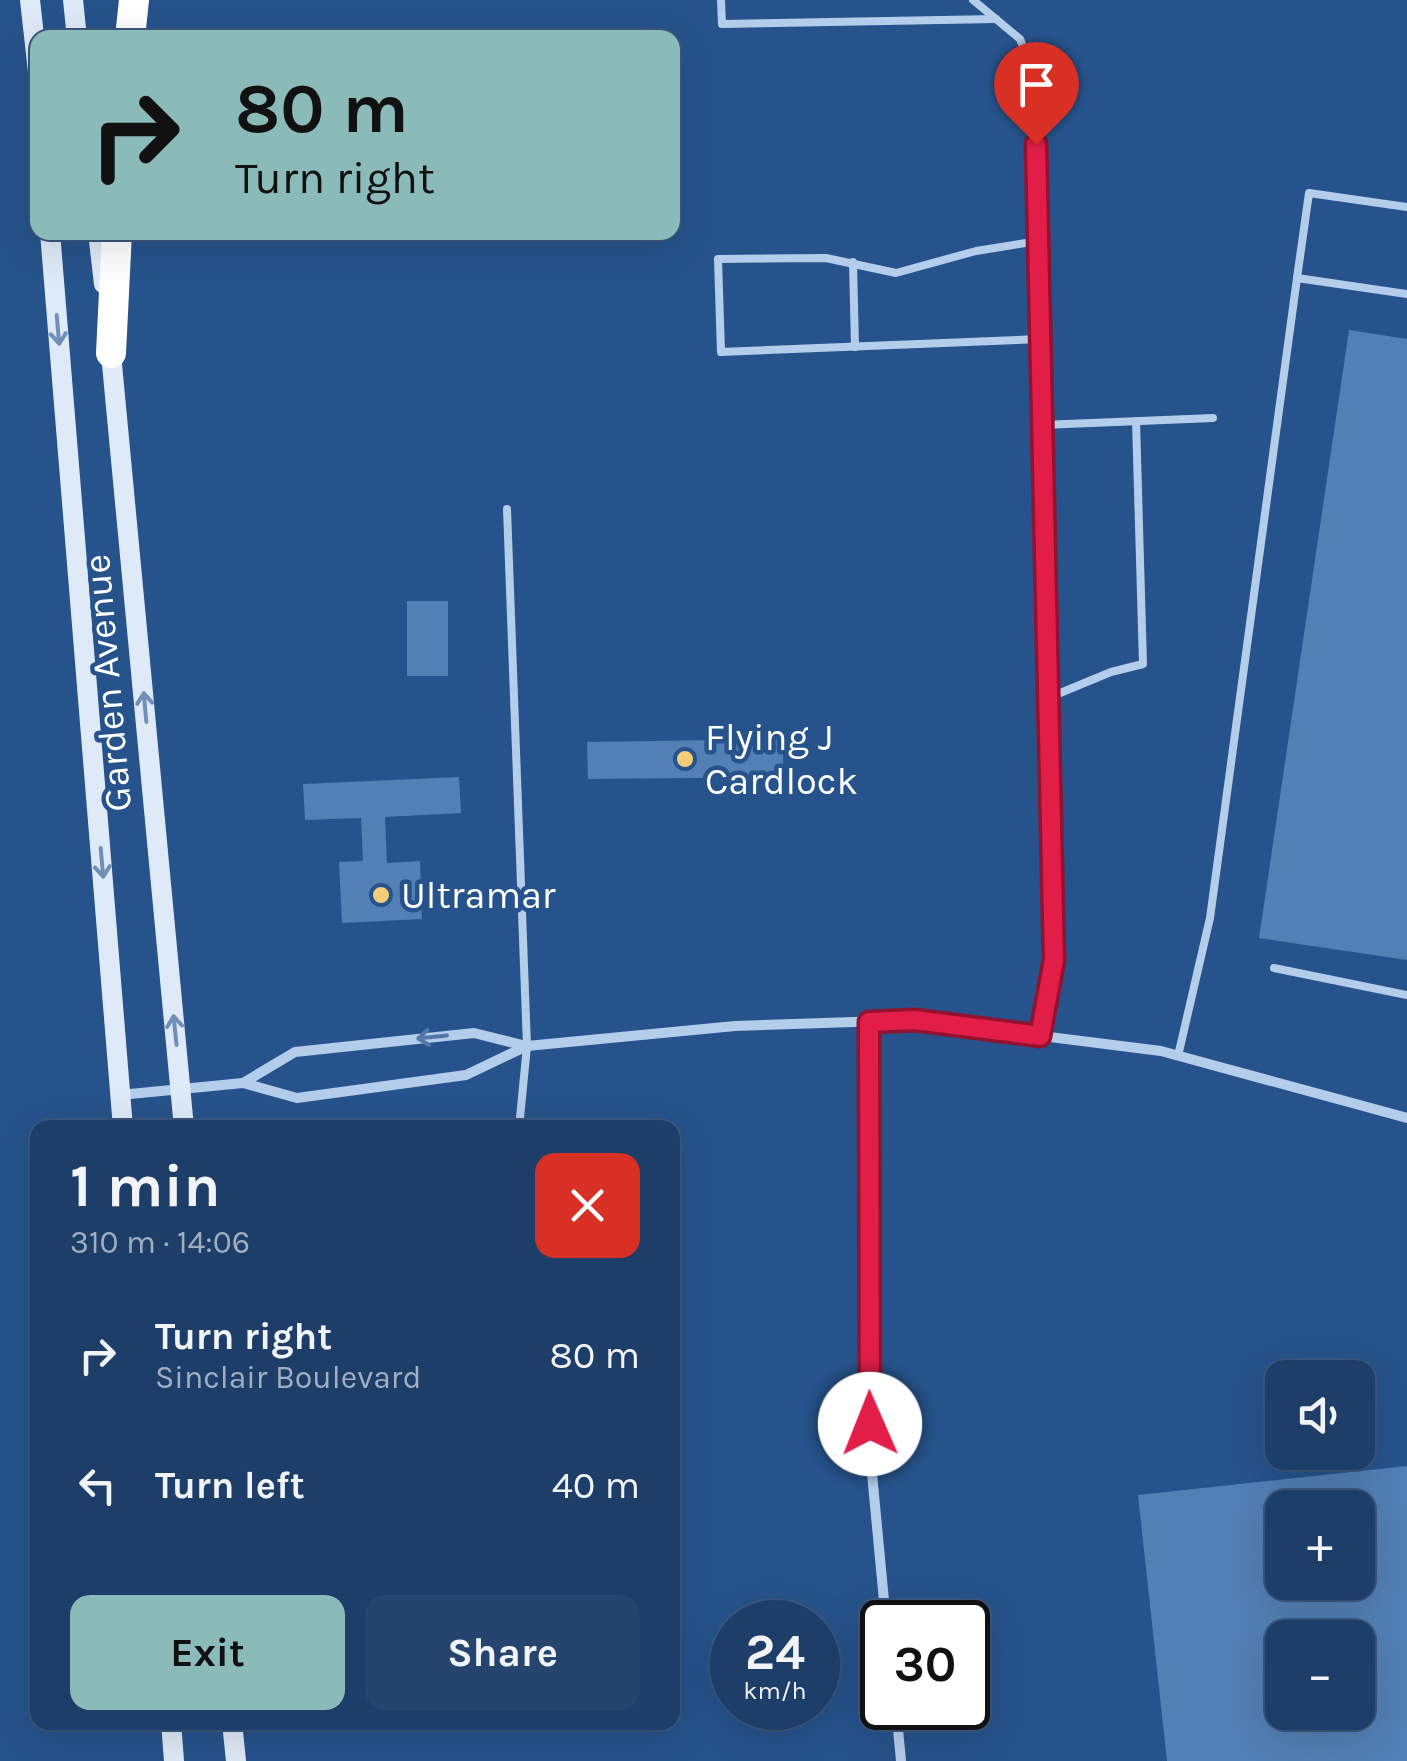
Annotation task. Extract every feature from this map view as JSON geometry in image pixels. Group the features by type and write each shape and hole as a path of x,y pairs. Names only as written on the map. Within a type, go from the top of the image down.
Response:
{"highway":[{"path":"131,30 134,0"},
{"path":"111,354 117,240"}],"main road":[{"path":"30,0 33,30"},
{"path":"73,0 76,30"},
{"name":"Garden Avenue","path":"51,240 122,1120"},
{"name":"Garden Avenue","path":"99,240 183,1120"},
{"path":"172,1730 174,1761"},
{"path":"233,1730 236,1761"}],"street":[{"path":"244,1083 295,1052 474,1033 527,1046 735,1026 915,1020 1178,1056 1407,1118"},
{"path":"869,1022 871,1463 884,1600"},
{"path":"120,1095 244,1083 298,1098 466,1075 527,1046"},
{"path":"898,1730 901,1761"}],"lane":[{"path":"721,0 722,24 996,19"},
{"path":"973,0 1020,38 1035,79 1054,960 1040,1036"},
{"path":"1178,1056 1210,918 1309,193 1407,208"},
{"path":"1038,241 976,251 896,273 854,262 718,259 721,352 1040,339"},
{"path":"854,262 855,347"},
{"path":"1298,278 1407,294"},
{"path":"1042,425 1213,418"},
{"path":"1048,698 1110,672 1142,664 1136,421"},
{"path":"507,508 527,1046 520,1120"},
{"path":"1274,968 1407,994"}],"building":[{"path":"1349,330 1407,339 1407,960 1259,938"},
{"path":"407,601 448,601 448,676 407,676"},
{"name":"Flying J Cardlock","path":"783,739 783,777 588,779 587,742"},
{"name":"Ultramar","path":"459,777 461,813 385,817 387,863 420,861 422,919 342,923 339,862 363,861 361,818 305,820 303,784"},
{"path":"1407,1466 1407,1761 1167,1761 1138,1495"}],"place":[{"name":"Flying J Cardlock","path":"685,759"},
{"name":"Ultramar","path":"381,895"}],"route":[{"path":"870,1424 869,1022 915,1020 1040,1036 1054,960 1036,144"}]}
